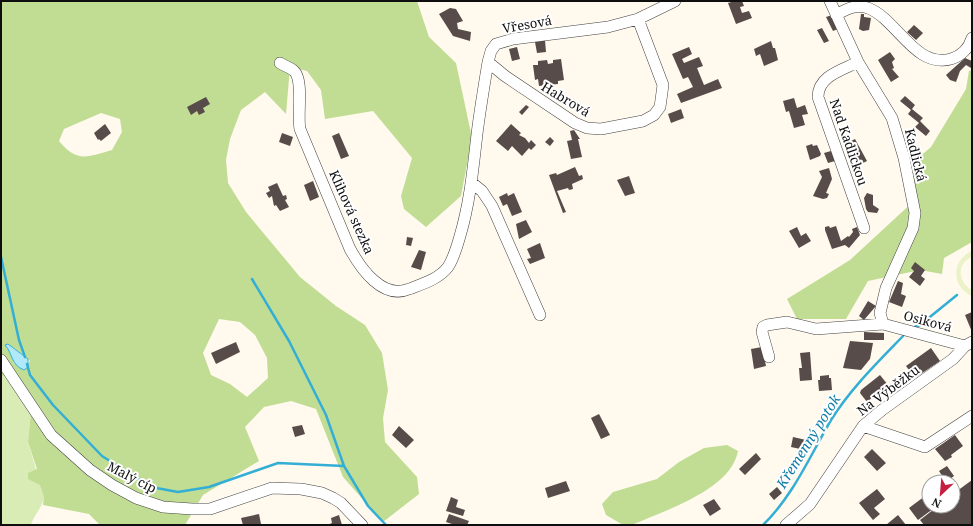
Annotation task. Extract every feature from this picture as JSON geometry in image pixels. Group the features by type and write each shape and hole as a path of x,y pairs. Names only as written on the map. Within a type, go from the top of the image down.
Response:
{"street":[{"name":"Vřesová","path":"472,184 477,133 488,62 491,51 496,44 513,39 608,27 638,19 675,1"},
{"name":"Kadlická","path":"830,1 858,62 892,118 904,158 915,213 913,228 886,288 880,313 883,324"},
{"path":"836,15 849,8 858,6 868,8 878,14 921,53 935,60 944,61 956,58 964,51 972,38"},
{"name":"Habrová","path":"488,62 505,76 575,123 587,128 601,130 643,121 654,115 660,107 663,97 663,85 638,19"},
{"name":"Nad Kadlickou","path":"858,62 826,78 818,90 818,97 864,228"},
{"name":"Klihová stezka","path":"280,63 294,71 299,78 298,118 300,129 350,249 360,265 382,287 391,292 401,292 437,276 447,267 455,253 466,214 472,184"},
{"path":"472,184 482,191 492,206 540,315"},
{"path":"769,357 762,332 763,328 767,324 787,322 816,329 883,324"},
{"name":"Osiková","path":"883,324 968,344"},
{"name":"Na Výběžku","path":"786,525 810,504 864,426 882,410 953,360 968,344"},
{"name":"Malý cíp","path":"1,360 51,435 90,470 112,485 136,498 164,507 192,510 210,509 272,488 301,489 322,494 342,503 362,525"},
{"path":"864,426 925,447 972,416"}],"green space":[{"path":"1,1 417,1 429,37 456,63 472,138 461,196 426,227 404,209 401,196 412,158 373,111 325,119 321,90 307,71 290,67 286,114 265,92 241,110 230,139 226,160 228,183 246,212 300,277 336,306 365,325 382,353 388,390 383,418 385,442 417,477 419,494 383,522 343,477 316,409 291,401 264,407 245,427 259,461 203,495 185,525 100,525 89,514 43,505 44,497 40,485 28,479 28,473 37,469 28,442 31,411 7,375 1,376","holes":["101,113 120,119 122,132 112,150 96,155 77,155 71,153 59,141 64,129","219,319 240,322 255,335 267,358 268,378 247,397 230,384 211,375 203,353","14,348 30,361 24,370 14,363 9,350"]},
{"path":"972,70 972,242 944,258 942,274 920,270 868,281 846,319 797,319 787,299 850,260 916,199 911,164 931,147 966,89 969,71"},
{"path":"972,251 972,257 963,264 961,273 964,283 972,290 972,296 965,292 960,286 956,274 960,261 965,255"},
{"path":"7,375 31,411 28,442 44,497 42,505 31,525 1,525 1,376"},
{"path":"727,445 738,451 733,465 723,477 710,488 695,497 632,525 623,525 606,515 602,504 613,492 657,479 679,462 704,448"}],"water":[{"path":"8,344 28,359 28,367 24,370 14,362 5,345"}],"building":[{"path":"742,1 744,6 740,7 742,13 749,11 752,18 736,24 728,3"},
{"path":"450,8 456,9 463,21 457,23 458,29 471,32 470,41 453,36 439,14"},
{"path":"861,14 864,14 864,17 871,18 869,30 863,31 859,29"},
{"path":"832,15 838,29 833,31 826,17"},
{"path":"914,25 923,33 916,40 907,32"},
{"path":"822,28 829,41 824,43 817,30"},
{"path":"545,40 546,52 537,53 535,42"},
{"path":"771,41 773,48 775,48 778,60 764,66 760,54 756,56 754,49"},
{"path":"517,47 520,59 512,61 509,49"},
{"path":"689,47 692,54 682,59 684,63 699,57 703,66 697,68 704,85 718,79 722,88 681,103 677,94 693,87 688,77 683,79 672,54"},
{"path":"890,52 895,59 892,62 894,68 892,69 899,77 891,82 878,60"},
{"path":"965,58 972,61 971,68 966,65 960,71 956,82 950,80 946,75"},
{"path":"561,59 564,80 558,81 558,84 539,86 538,79 535,80 533,65 538,65 538,61 547,60 548,64 553,63 553,60"},
{"path":"905,96 915,105 912,109 923,118 920,121 930,131 926,136 915,127 919,123 908,114 911,110 900,101"},
{"path":"206,97 210,104 203,108 205,112 199,115 197,111 191,115 187,107"},
{"path":"794,98 797,108 805,105 808,114 802,115 805,125 794,128 789,111 786,112 783,101"},
{"path":"526,105 529,107 522,115 519,112"},
{"path":"681,109 684,118 671,123 668,114"},
{"path":"105,124 111,133 101,141 99,139 98,140 94,133"},
{"path":"511,124 521,133 519,135 525,138 529,143 531,140 536,145 531,150 529,148 522,156 512,146 508,151 496,141"},
{"path":"574,130 580,139 578,139 582,157 571,159 567,141 572,140 570,131"},
{"path":"282,133 293,137 290,146 279,142"},
{"path":"339,133 349,156 341,159 332,136"},
{"path":"550,137 554,141 550,146 545,142"},
{"path":"855,139 867,161 861,164 860,162 857,163 853,160 851,150 848,152 845,144"},
{"path":"812,144 813,146 817,145 821,154 820,156 810,160 806,146"},
{"path":"831,151 835,161 828,163 824,153"},
{"path":"575,167 579,176 582,175 583,179 572,184 573,189 569,190 568,188 557,191 566,212 563,213 549,175 556,173 557,175"},
{"path":"829,168 832,179 826,193 829,194 827,198 823,199 813,196 822,177 819,171"},
{"path":"629,176 635,193 625,196 617,180"},
{"path":"313,181 319,197 310,201 304,185"},
{"path":"277,183 283,196 286,195 287,199 285,200 289,207 280,211 276,205 274,206 272,196 269,198 266,193 270,191 268,187"},
{"path":"507,193 508,196 514,193 522,212 512,216 507,204 503,206 499,197"},
{"path":"867,193 873,195 873,205 879,209 877,213 868,212 866,209 864,198"},
{"path":"526,220 532,232 519,239 516,224"},
{"path":"829,226 830,228 836,226 841,241 848,236 849,237 853,232 852,229 857,227 860,235 849,248 845,245 832,249 825,230 825,227"},
{"path":"797,227 801,236 806,233 811,241 799,248 789,231"},
{"path":"407,237 413,238 411,246 406,245"},
{"path":"540,243 545,258 530,264 527,259 531,258 527,249"},
{"path":"419,250 426,252 421,270 411,267"},
{"path":"915,262 925,270 921,276 925,279 920,286 909,277 914,271 911,268"},
{"path":"898,281 903,283 901,294 906,296 902,307 889,302"},
{"path":"868,301 876,306 864,320 859,316"},
{"path":"972,312 972,332 965,315"},
{"path":"864,332 884,333 884,340 864,340"},
{"path":"850,341 873,343 870,359 861,370 843,368"},
{"path":"236,342 240,352 216,364 211,353"},
{"path":"762,347 766,366 754,369 751,349"},
{"path":"931,348 940,361 915,378 906,366"},
{"path":"810,352 812,380 800,381 799,368 802,368 800,353"},
{"path":"829,375 829,378 831,378 832,390 819,391 818,380 820,380 820,376"},
{"path":"880,375 888,385 867,402 860,393 861,390"},
{"path":"599,414 610,435 601,439 591,418"},
{"path":"302,425 305,434 295,437 292,427"},
{"path":"399,426 414,440 406,448 392,435"},
{"path":"955,435 963,446 951,455 952,457 945,461 935,449"},
{"path":"793,437 806,440 805,450 791,447"},
{"path":"872,449 886,463 877,471 864,457"},
{"path":"756,453 761,459 745,475 739,469"},
{"path":"947,466 953,474 941,474 939,471"},
{"path":"972,480 972,525 924,525 920,520 928,514 961,514 961,488"},
{"path":"566,481 570,491 548,498 545,488"},
{"path":"777,487 782,493 774,500 769,494"},
{"path":"877,489 885,499 874,508 880,514 873,520 859,503"},
{"path":"451,497 458,500 456,507 465,510 463,516 446,511"},
{"path":"714,499 721,509 710,516 703,505"},
{"path":"921,499 921,514 926,514 918,520 909,508"},
{"path":"259,514 261,524 243,525 241,518"},
{"path":"449,514 469,521 467,525 455,525 446,522"},
{"path":"339,515 342,525 327,525 332,523 331,518"},
{"path":"898,515 906,525 886,525"}],"waterway":[{"path":"1,257 19,340 25,357"},
{"path":"252,279 289,341 326,415 344,466 368,506 386,525"},
{"name":"Křemenný potok","path":"912,328 920,325 957,295"},
{"name":"Křemenný potok","path":"763,525 774,514 792,489 831,420 847,397 905,334"},
{"path":"27,364 30,375 53,405 102,456 151,487 178,492 209,487 278,463 344,466"}]}
